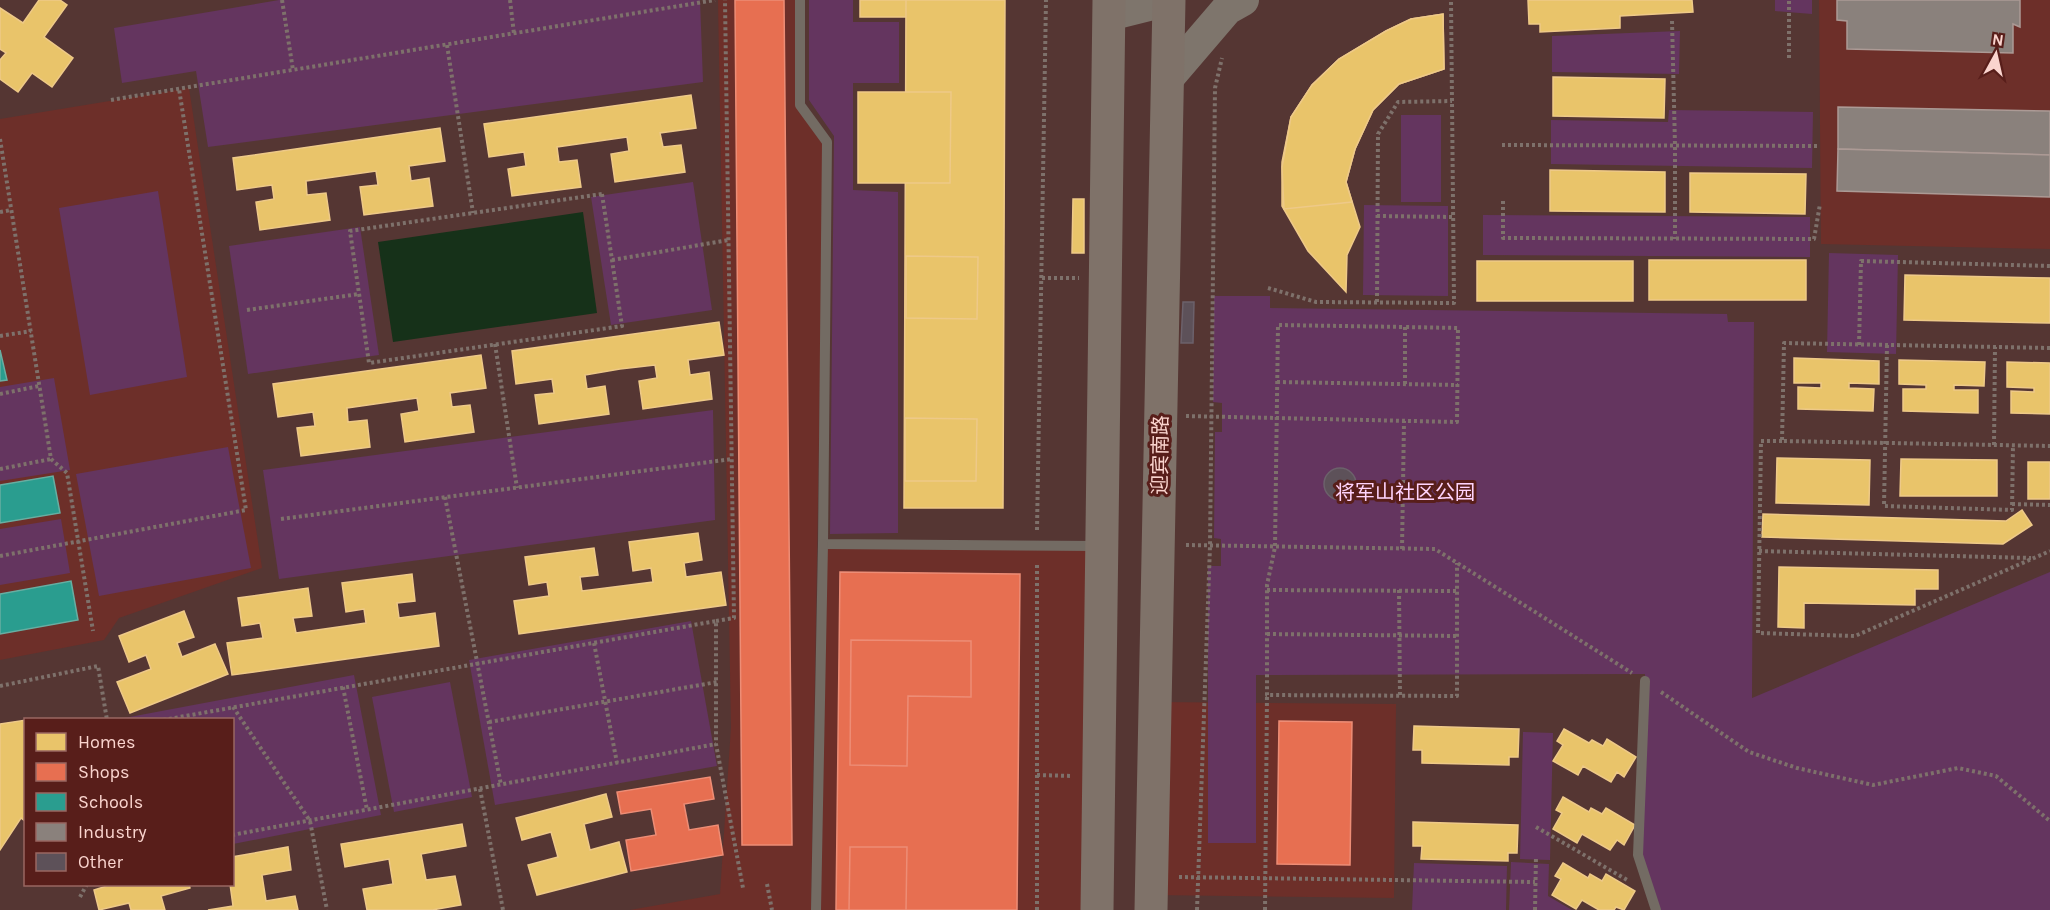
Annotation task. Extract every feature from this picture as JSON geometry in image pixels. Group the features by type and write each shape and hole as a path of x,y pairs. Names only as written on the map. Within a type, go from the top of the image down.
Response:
{"main road":[{"path":"1097,910 1109,7 1169,0"},
{"name":"迎宾南路","path":"1151,910 1169,0"},
{"path":"1168,78 1227,9 1243,0"}],"lane":[{"path":"800,0 800,105 827,142 816,910"},
{"path":"823,544 1102,546"},
{"path":"1645,681 1638,855 1656,910"}],"path":[{"path":"282,0 293,70"},
{"path":"510,0 514,34"},
{"path":"111,100 715,0"},
{"path":"174,718 735,618 725,0"},
{"path":"1037,910 1037,545 1046,0"},
{"path":"1268,288 1316,302 1454,303 1451,0"},
{"path":"1789,0 1789,58"},
{"path":"1672,21 1675,239"},
{"path":"447,45 473,213"},
{"path":"1197,910 1210,546 1215,88 1221,59 1227,49"},
{"path":"0,555 246,510 179,89"},
{"path":"1377,302 1378,134 1398,102 1452,101"},
{"path":"0,139 51,459 67,473 93,631"},
{"path":"1502,145 1820,146"},
{"path":"602,194 612,260 622,326 369,363 350,231 602,194"},
{"path":"1503,201 1503,238 1814,239 1820,204"},
{"path":"0,212 11,210"},
{"path":"1377,216 1453,217"},
{"path":"612,260 729,240"},
{"path":"1859,345 1862,261 2050,266"},
{"path":"1042,278 1080,278"},
{"path":"247,310 359,294"},
{"path":"1161,416 1277,418 1457,422 1458,328 1278,325 1277,418 1275,547 1267,590 1265,910"},
{"path":"1405,327 1405,384"},
{"path":"0,336 30,331"},
{"path":"1782,441 1784,343 2050,348"},
{"path":"495,344 517,488"},
{"path":"1887,345 1884,506 2012,510 2013,445"},
{"path":"1994,445 1995,347"},
{"path":"1277,382 1458,385"},
{"path":"0,394 39,386"},
{"path":"1402,549 1404,421"},
{"path":"2050,446 1761,441 1758,633 1855,636 2050,551"},
{"path":"0,469 51,459"},
{"path":"280,519 732,459"},
{"path":"445,497 501,785"},
{"path":"2012,504 2050,505"},
{"path":"1159,545 1435,549 1645,681 1749,752 1797,768 1873,785 1958,768 1996,776 2050,821"},
{"path":"1759,551 2035,558"},
{"path":"1267,695 1457,696 1457,563"},
{"path":"1267,590 1457,591"},
{"path":"1399,590 1400,696"},
{"path":"716,621 716,744 743,888"},
{"path":"1267,634 1457,636"},
{"path":"594,643 616,763"},
{"path":"0,686 98,666 107,718"},
{"path":"489,722 717,682"},
{"path":"343,687 367,810"},
{"path":"233,707 310,821 327,910"},
{"path":"234,835 716,744"},
{"path":"1037,775 1078,776"},
{"path":"480,789 503,910"},
{"path":"1536,827 1650,894"},
{"path":"1535,910 1536,856"},
{"path":"1176,877 1535,882"},
{"path":"767,884 772,910"},
{"path":"80,897 86,886"}],"shaded area":[{"path":"718,0 797,0 797,107 824,143 811,910 630,910 720,894 731,727"},
{"path":"1819,0 2050,0 2050,249 1821,244"},
{"path":"189,88 262,568 119,618 104,640 0,660 0,119"},
{"path":"583,212 597,313 393,342 378,242"},
{"path":"824,545 1098,548 1094,910 818,910"},
{"path":"1156,702 1396,704 1394,898 1152,895"}],"green space":[{"path":"279,0 700,0 703,82 208,147 196,71 122,83 114,28"},
{"path":"809,0 853,0 853,22 899,22 899,83 853,83 853,190 898,192 898,533 830,534 834,136 809,100"},
{"path":"1775,0 1812,0 1812,14 1775,11"},
{"path":"1680,31 1679,74 1552,72 1552,36"},
{"path":"1669,110 1813,112 1812,168 1551,164 1551,120 1668,122"},
{"path":"1401,115 1441,115 1441,202 1401,202"},
{"path":"693,182 712,310 611,325 591,197"},
{"path":"158,191 187,377 90,395 59,208"},
{"path":"1364,205 1448,206 1448,296 1363,295"},
{"path":"1483,215 1810,217 1810,257 1483,255"},
{"path":"360,227 379,355 248,374 229,246"},
{"path":"1829,253 1898,255 1896,354 1827,352"},
{"name":"将军山社区公园","path":"1214,296 1270,296 1270,308 1727,314 1728,322 1754,322 1752,698 2050,572 2050,910 1656,910 1638,855 1645,674 1256,675 1256,843 1208,843 1208,566 1221,566 1221,539 1214,538 1215,432 1222,432 1222,403 1213,402"},
{"path":"54,378 70,470 0,481 0,387"},
{"path":"713,410 715,520 279,579 263,470"},
{"path":"228,447 251,568 99,596 76,474"},
{"path":"61,519 70,573 0,585 0,529"},
{"path":"691,621 717,766 495,805 469,660"},
{"path":"354,675 381,815 234,844 234,718 124,718"},
{"path":"450,682 472,797 394,812 372,697"},
{"path":"1523,732 1553,733 1550,860 1520,859"},
{"path":"1511,862 1549,864 1548,896 1572,910 1509,910"},
{"path":"1414,863 1507,866 1506,910 1412,910"}],"building: Homes":[{"path":"39,0 60,0 67,5 44,37 73,58 52,87 32,73 18,92 0,79 0,60 6,53 0,49 0,8 23,23"},
{"path":"860,0 953,0 952,17 860,17"},
{"path":"906,0 1005,0 1003,508 904,508"},
{"path":"1528,0 1692,0 1693,12 1620,16 1620,28 1540,32 1540,24 1529,24"},
{"path":"1443,14 1444,69 1399,84 1373,110 1355,149 1346,182 1360,227 1347,255 1346,292 1308,251 1282,206 1282,162 1291,117 1312,85 1339,59 1411,19"},
{"path":"1443,14 1444,69 1399,84 1373,110 1355,149 1346,182 1352,202 1284,209 1282,167 1291,117 1312,85 1339,59 1386,31 1411,19"},
{"path":"1553,77 1665,79 1664,118 1553,116"},
{"path":"858,92 951,92 950,183 858,183"},
{"path":"691,95 696,128 660,133 663,147 681,145 685,172 615,182 611,154 629,151 627,137 557,147 559,162 577,160 581,187 512,196 508,169 526,166 524,152 489,157 484,124"},
{"path":"440,128 445,161 409,166 411,181 429,178 433,206 364,215 360,187 378,185 376,171 306,181 307,195 326,193 330,220 260,230 256,202 274,199 272,185 237,190 233,158"},
{"path":"1550,170 1665,172 1665,212 1550,211"},
{"path":"1690,173 1806,174 1805,214 1690,212"},
{"path":"1073,199 1084,199 1084,253 1072,253"},
{"path":"906,256 978,257 977,319 906,318"},
{"path":"1649,260 1806,260 1806,300 1649,300"},
{"path":"1477,261 1633,261 1633,301 1477,301"},
{"path":"1905,275 2050,278 2050,323 1904,320"},
{"path":"719,322 724,355 688,360 690,375 709,372 712,399 643,409 639,381 657,378 655,365 620,369 585,375 587,389 605,386 609,414 539,424 535,395 554,393 552,379 516,384 512,351"},
{"path":"481,355 486,388 450,393 452,407 470,405 474,432 405,442 401,414 419,411 417,398 347,408 348,422 367,420 370,447 301,456 297,428 315,426 313,412 278,417 273,384"},
{"path":"1794,358 1879,361 1879,384 1849,383 1849,388 1874,389 1873,411 1798,409 1798,387 1821,388 1821,383 1794,383"},
{"path":"1899,360 1985,362 1984,386 1954,385 1954,390 1978,390 1978,413 1903,411 1903,389 1926,389 1926,385 1899,384"},
{"path":"2007,362 2050,363 2050,414 2011,413 2011,391 2034,392 2034,388 2007,387"},
{"path":"905,418 977,419 976,481 905,481"},
{"path":"1777,458 1870,460 1869,505 1776,503"},
{"path":"1901,459 1997,460 1997,496 1900,496"},
{"path":"2028,462 2050,462 2050,499 2028,499"},
{"path":"2022,510 2032,525 2003,544 1762,537 1763,514 2006,521"},
{"path":"698,533 702,560 684,563 686,577 721,572 726,605 519,634 514,601 549,596 547,582 529,585 525,557 594,548 598,575 580,577 582,591 653,582 651,568 633,571 629,542"},
{"path":"1779,567 1938,570 1938,589 1915,589 1915,605 1804,603 1804,628 1778,627"},
{"path":"412,574 415,601 397,603 399,618 435,613 439,646 232,675 227,643 263,638 260,623 242,626 238,598 308,588 312,616 293,618 296,633 366,623 364,609 346,612 342,583"},
{"path":"184,611 194,637 177,643 182,657 215,644 228,674 130,713 117,682 151,669 146,655 129,662 119,636"},
{"path":"24,720 24,820 21,818 0,850 0,724"},
{"path":"1414,726 1519,729 1518,757 1509,757 1509,765 1422,763 1422,750 1413,750"},
{"path":"1564,729 1589,743 1592,740 1603,746 1607,739 1636,757 1624,777 1617,772 1611,782 1583,766 1578,775 1553,761 1563,745 1557,741"},
{"path":"606,794 612,817 584,824 590,850 619,842 627,872 537,895 528,865 558,857 551,832 522,840 516,818"},
{"path":"1563,797 1589,812 1591,808 1602,814 1606,808 1635,825 1624,845 1617,840 1610,850 1582,834 1577,843 1553,829 1562,813 1556,810"},
{"path":"1413,822 1518,825 1517,853 1508,853 1508,861 1421,859 1422,846 1413,846"},
{"path":"462,824 466,846 421,854 426,880 455,876 461,905 432,910 367,910 363,889 393,884 389,859 345,867 341,844"},
{"path":"288,847 291,870 262,875 266,901 295,896 298,910 208,910 233,906 230,886 234,886 234,857"},
{"path":"1563,863 1588,878 1590,874 1602,881 1606,874 1635,891 1624,910 1616,907 1614,910 1599,910 1582,900 1576,909 1552,895 1561,879 1555,876"},
{"path":"107,886 190,886 190,888 161,896 165,910 131,910 129,903 99,910 94,890"}],"building: Shops":[{"path":"735,0 784,0 792,845 742,845"},
{"path":"840,572 1020,574 1017,910 836,910"},
{"path":"851,640 971,641 971,697 908,696 907,766 850,765"},
{"path":"1279,721 1352,722 1350,865 1277,864"},
{"path":"710,777 714,799 684,804 689,830 718,825 723,855 631,871 626,840 656,835 651,809 621,814 617,792"},
{"path":"850,847 907,847 906,910 849,910"}],"building: Schools":[{"path":"0,350 7,380 0,381"},
{"path":"53,476 60,513 0,523 0,485"},
{"path":"71,581 78,620 0,634 0,594"}],"building: Industry":[{"path":"1837,0 2020,0 2020,27 2013,24 2013,53 1847,49 1847,21 1837,20"},
{"path":"1838,107 2050,111 2050,155 1838,149"},
{"path":"1838,149 2050,155 2050,197 1837,191"}],"building: Other":[{"path":"1183,302 1194,302 1193,343 1181,343"},
{"path":"1340,468 1351,473 1356,484 1351,495 1340,500 1329,495 1324,484 1329,473"}]}
